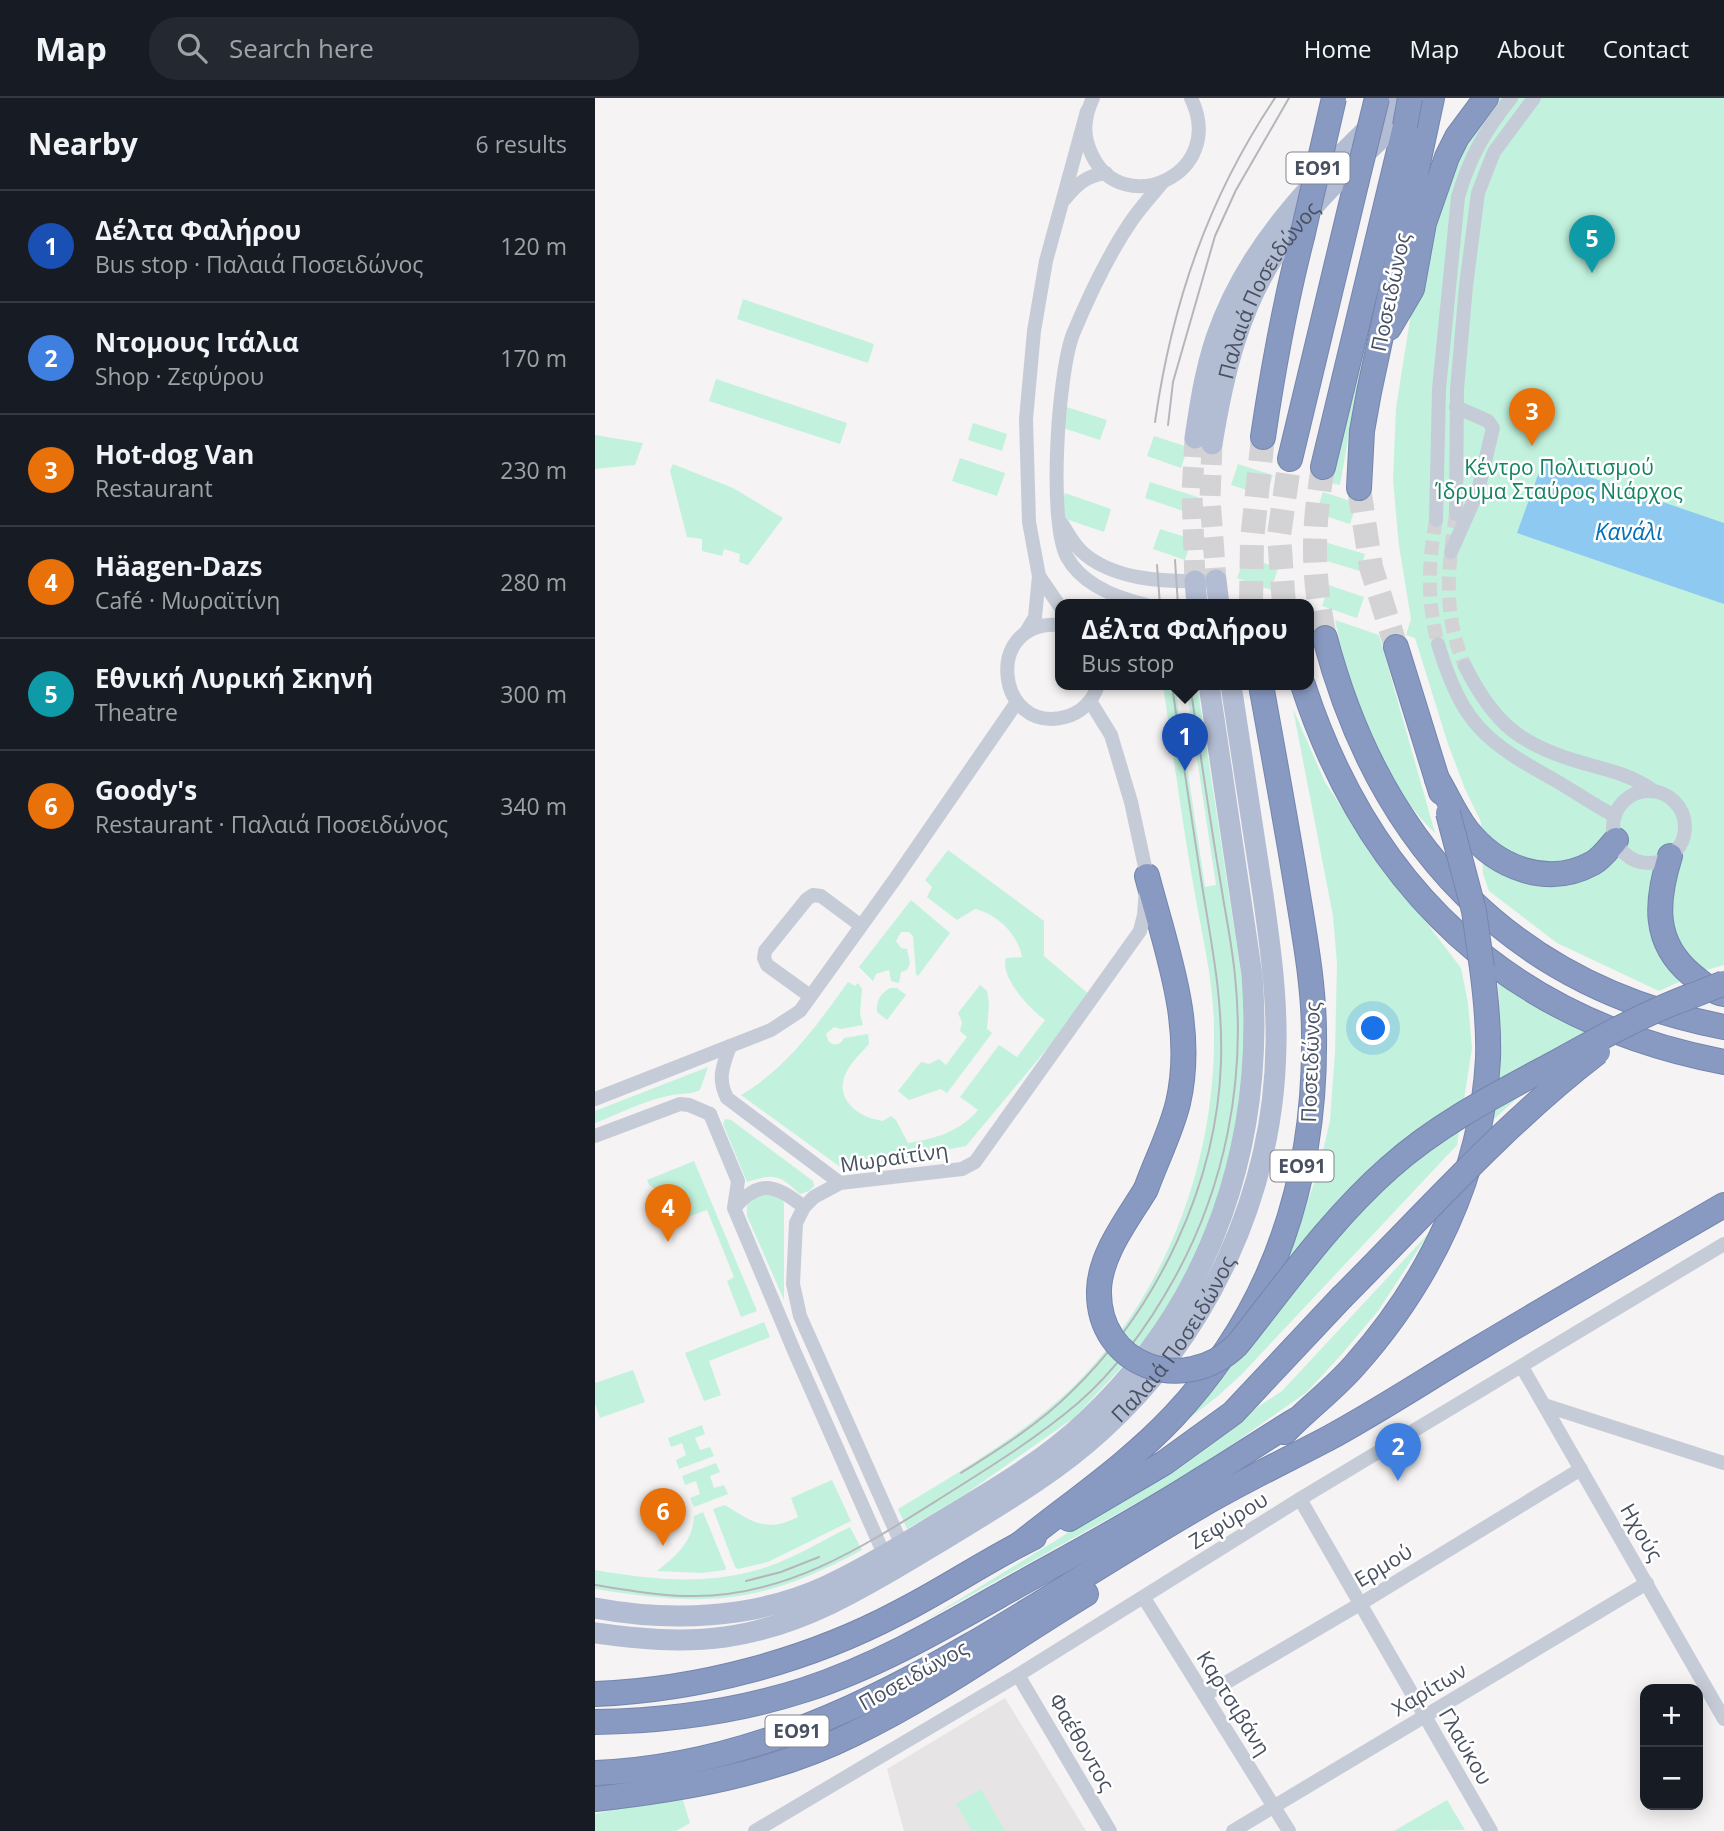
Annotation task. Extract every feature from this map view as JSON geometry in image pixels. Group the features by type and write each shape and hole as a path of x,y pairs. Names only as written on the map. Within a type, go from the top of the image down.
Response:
{"highway":[{"name":"ΕΟ91","path":"1263,437 1290,284 1335,98"},
{"path":"1290,459 1377,98"},
{"path":"1378,347 1412,289 1424,223 1447,157 1457,137 1486,98"},
{"path":"1323,467 1405,126 1424,99"},
{"name":"Ποσειδώνος","path":"1359,488 1362,432 1424,99"},
{"path":"1325,638 1356,733 1387,795 1427,852 1470,900 1522,944 1608,992 1671,1014 1724,1027"},
{"name":"Ποσειδώνος","path":"1203,1504 1333,1390 1396,1314 1450,1218 1469,1168 1482,1111 1488,1056 1482,968 1474,911 1448,813 1396,647"},
{"name":"Ποσειδώνος","path":"1020,1544 1121,1464 1173,1417 1231,1346 1249,1316 1268,1278 1289,1218 1302,1170 1311,1104 1313,1005 1303,923 1262,690"},
{"path":"1305,690 1325,748 1357,812 1377,843 1422,899 1473,950 1531,989 1593,1023 1661,1047 1724,1062"},
{"path":"1437,779 1467,829 1489,853 1510,866 1542,874 1571,871 1593,863 1603,855 1615,828"},
{"path":"1670,856 1661,893 1659,918 1663,933 1673,957 1684,969 1716,993 1724,994"},
{"path":"1147,876 1181,1008 1184,1037 1181,1087 1177,1106 1146,1189 1124,1225 1103,1270 1099,1291 1102,1313 1117,1342 1142,1363 1164,1371 1198,1369 1219,1360 1237,1345 1335,1222 1379,1177 1433,1133 1492,1097 1643,1015 1693,995"},
{"name":"Ποσειδώνος","path":"595,1695 669,1688 713,1680 814,1650 899,1613 1133,1483 1233,1413 1341,1298 1506,1131 1555,1087 1627,1032 1693,995 1724,983"},
{"name":"Ποσειδώνος","path":"595,1773 682,1763 770,1742 877,1697 944,1660 1203,1504 1328,1438 1580,1287 1724,1205"},
{"path":"595,1722 697,1715 780,1697 856,1671 909,1647 1085,1547 1202,1480 1296,1420"},
{"path":"595,1799 673,1788 743,1774 851,1736 930,1692 1263,1486 1328,1438"}],"main road":[{"name":"Παλαιά Ποσειδώνος","path":"1399,98 1293,204 1247,270 1213,348 1201,398 1204,441 1219,405 1234,341 1259,283 1276,253 1328,191 1424,99"},
{"path":"1199,599 1206,580"},
{"path":"1206,580 1216,599"},
{"name":"Παλαιά Ποσειδώνος","path":"595,1633 673,1641 727,1637 780,1624 831,1604 1033,1463 1086,1421 1136,1369 1177,1310 1209,1248 1240,1158 1249,1113 1255,1042 1255,1009 1246,925 1210,690"},
{"name":"Παλαιά Ποσειδώνος","path":"595,1608 681,1616 754,1608 801,1596 896,1558 1023,1491 1090,1440 1150,1381 1193,1322 1218,1279 1243,1223 1264,1153 1271,1117 1276,1044 1272,969 1232,690"}],"street":[{"path":"1129,599 1103,590 1077,572 1067,557 1061,540 1057,463 1062,389 1072,337 1090,295 1131,221 1162,183 1183,168 1196,148 1200,131 1198,114 1191,98"},
{"path":"1436,520 1439,486 1439,389 1458,197 1476,146 1511,98"},
{"path":"1456,514 1456,407 1466,286 1478,193 1494,152 1534,98"},
{"path":"1090,104 1084,128 1087,145 1094,160 1106,173 1121,182 1135,186 1162,183"},
{"path":"1090,104 1046,261 1036,318 1027,419 1029,522 1038,576 1035,617 1017,641 1006,665 1006,678 1017,702 1036,716 1048,719 1071,716 1090,701 1096,690"},
{"path":"1062,202 1079,182 1095,174 1106,173"},
{"path":"1121,182 1132,201 1131,221"},
{"path":"1451,552 1478,491 1493,428 1488,421 1456,407"},
{"path":"1059,520 1081,551 1103,565 1142,577 1206,580"},
{"path":"1038,576 1055,600"},
{"path":"1026,632 1043,625 1055,625"},
{"path":"1439,644 1457,694 1469,716 1485,736 1615,828 1629,857 1639,861 1660,861 1679,848 1685,824 1682,812 1675,802 1636,778 1549,752 1515,734 1487,703 1465,666"},
{"name":"Μωραϊτίνη","path":"804,1207 819,1193 840,1183 962,1169 975,1162 1140,932 1147,876 1131,802 1118,753 1104,722 1090,701"},
{"path":"595,1099 771,1030 800,1011 1017,702"},
{"path":"1615,828 1626,799 1644,791 1654,791"},
{"path":"810,996 767,965 765,951 813,895 821,896 860,925"},
{"path":"730,1046 720,1073 720,1085 727,1098 840,1183"},
{"path":"710,1114 727,1098"},
{"path":"595,1136 680,1104 710,1114 737,1181 734,1208 788,1336 896,1558"},
{"path":"734,1208 752,1191 766,1187 779,1189 804,1207 796,1223 793,1284 795,1300 896,1558"},
{"name":"Ζεφύρου","path":"755,1831 1018,1675 1300,1499 1724,1244"},
{"path":"788,1336 805,1330"},
{"name":"Ηχούς","path":"1522,1367 1724,1719"},
{"path":"1544,1405 1724,1463"},
{"name":"Ερμού","path":"1205,1695 1581,1469"},
{"name":"Γλαύκου","path":"1300,1499 1491,1831"},
{"name":"Χαρίτων","path":"1233,1831 1647,1583"},
{"name":"Καρτσιβάνη","path":"1144,1598 1290,1831"},
{"name":"Φαέθοντος","path":"1018,1675 1110,1831"}],"shaded area":[{"path":"1005,1698 1086,1831 904,1831 887,1769"}],"green space":[{"name":"Κέντρο Πολιτισμού Ίδρυμα Σταύρος Νιάρχος","path":"1474,98 1724,98 1724,965 1659,991 1557,943 1489,891 1483,874 1481,822 1448,744 1415,638 1406,635 1411,619 1399,546 1393,480 1396,408 1415,288"},
{"path":"743,299 874,344 868,363 737,319"},
{"path":"1374,308 1377,308 1357,387 1340,485 1330,483 1352,384"},
{"path":"716,379 847,423 840,444 709,401"},
{"path":"1057,404 1107,420 1100,440 1051,424"},
{"path":"973,423 1007,434 1002,451 968,440"},
{"path":"595,435 643,443 635,465 595,469"},
{"path":"1154,436 1188,447 1181,468 1147,456"},
{"path":"960,458 1005,473 997,496 952,481"},
{"path":"673,464 733,488 783,518 748,565 739,562 740,554 724,549 722,556 702,551 702,539 687,537 670,471"},
{"path":"1238,464 1273,475 1266,496 1231,485"},
{"path":"1150,482 1198,497 1192,514 1145,498"},
{"path":"1323,492 1357,503 1350,524 1316,513"},
{"path":"1065,493 1111,509 1104,532 1057,516"},
{"path":"1160,529 1192,539 1185,560 1153,549"},
{"path":"1318,540 1365,554 1360,571 1313,557"},
{"path":"1245,556 1278,568 1271,590 1237,578"},
{"path":"1329,585 1364,597 1357,618 1322,606"},
{"path":"1335,620 1379,635 1435,833 1415,812 1383,762 1358,706"},
{"path":"1164,690 1176,690 1205,887 1216,885 1187,690 1198,690 1244,993 1245,1069 1219,1226 1190,1266 1156,1325 1137,1351 1075,1417 967,1493 907,1529 898,1509 990,1452 1035,1420 1075,1385 1136,1309 1180,1222 1206,1128 1214,1030 1210,977 1185,838"},
{"path":"1293,709 1325,782 1361,837 1461,968 1468,1003 1472,1048 1457,1145 1241,1375 1177,1428 1286,1260 1318,1173 1330,1120 1337,964 1333,916"},
{"path":"948,850 1044,921 1044,956 1091,996 966,1146 843,1169 741,1095 773,1072 787,1058 813,1029 848,982 855,986 858,983 862,989 860,1014 863,1025 841,1029 834,1027 826,1034 829,1042 836,1044 844,1038 868,1034 869,1044 847,1071 843,1081 845,1098 865,1116 883,1121 891,1116 908,1143 947,1133 971,1117 978,1110 960,1097 999,1045 1017,1057 1045,1020 1025,1001 1007,974 1006,958 1022,957 1016,940 1005,926 991,915 975,909 957,920 927,897 932,887 925,880"},
{"path":"911,900 950,933 918,976 913,936 909,932 901,932 896,941 901,948 907,949 910,963 907,970 901,972 899,983 891,981 889,970 876,974 873,981 859,967"},
{"path":"1495,951 1527,977 1611,1021 1560,1059 1494,1119 1500,1035"},
{"path":"980,985 987,991 987,1029 992,1033 947,1093 941,1089 909,1100 898,1091 921,1062 929,1064 939,1059 946,1065 967,1037 960,1031 962,1022 958,1013"},
{"path":"890,988 897,988 906,995 887,1020 877,1012 877,1008 879,998"},
{"path":"708,1067 700,1090 649,1101 595,1123 595,1111"},
{"path":"725,1119 731,1120 813,1181 814,1186 800,1194 781,1179 764,1177 747,1182 723,1124"},
{"path":"694,1161 757,1311 741,1317 727,1281 734,1277 707,1210 688,1217 671,1199 649,1185 647,1180"},
{"path":"767,1194 780,1197 784,1203 784,1300 747,1216 747,1206 755,1198"},
{"path":"1429,1233 1378,1311 1307,1392 1196,1470 924,1621 1055,1541 1282,1391"},
{"path":"764,1322 770,1337 709,1361 721,1395 704,1401 685,1353"},
{"path":"633,1370 645,1402 600,1418 595,1404 595,1383"},
{"path":"702,1425 705,1434 695,1438 700,1450 710,1447 714,1456 679,1469 676,1460 686,1455 682,1443 671,1447 668,1438"},
{"path":"716,1463 720,1472 710,1476 714,1488 724,1485 728,1494 694,1507 690,1498 700,1494 696,1481 685,1485 682,1476"},
{"path":"832,1480 851,1521 768,1562 738,1569 735,1567 713,1509 725,1505 743,1516 768,1525 787,1522 798,1517 791,1498"},
{"path":"703,1512 725,1570 701,1573 657,1571 682,1548 693,1525 694,1516"},
{"path":"850,1527 862,1550 793,1582 762,1591 733,1597 702,1599 635,1595 595,1589 595,1570 681,1579 746,1573 788,1558"},
{"path":"981,1789 1005,1831 972,1831 956,1804"},
{"path":"681,1794 690,1823 676,1831 595,1831 595,1814"},
{"path":"1447,1800 1465,1830 1394,1831"}],"water":[{"name":"Κανάλι","path":"1543,461 1724,523 1724,604 1517,533"}],"tunnel":[{"path":"1251,599 1252,540 1263,437"},
{"path":"1195,438 1192,494 1195,581"},
{"path":"1212,444 1210,499 1216,580"},
{"path":"1284,599 1279,535 1290,459"},
{"path":"1323,467 1315,552 1325,638"},
{"path":"1359,488 1371,567 1396,647"},
{"path":"1456,514 1449,572 1450,609 1465,666"},
{"path":"1436,520 1430,582 1438,644"}],"tram line":[{"path":"1155,422 1171,335 1196,253 1230,174 1275,98"},
{"path":"1168,425 1173,382 1215,236 1236,190 1289,98"},
{"path":"1175,560 1178,599"},
{"path":"1157,565 1160,599"},
{"path":"961,1473 1018,1436 1059,1404 1102,1359 1131,1322 1156,1283 1177,1241 1195,1198 1208,1153 1217,1108 1221,1062 1220,1015 1173,690"},
{"path":"595,1585 668,1595 727,1594 760,1588 824,1565 915,1514 1046,1428 1106,1376 1154,1313 1192,1244 1207,1208 1228,1132 1237,1055 1238,1015 1234,964 1191,690"},
{"path":"746,1581 781,1572 819,1557"}],"place":[{"name":"Εθνική Λυρική Σκηνή","path":"1592,273"},
{"name":"Hot-dog Van","path":"1532,446"},
{"name":"Δέλτα Φαλήρου","path":"1185,771"},
{"name":"Häagen-Dazs","path":"668,1242"},
{"name":"Ντομους Ιτάλια","path":"1398,1481"},
{"name":"Goody's","path":"663,1546"}]}
